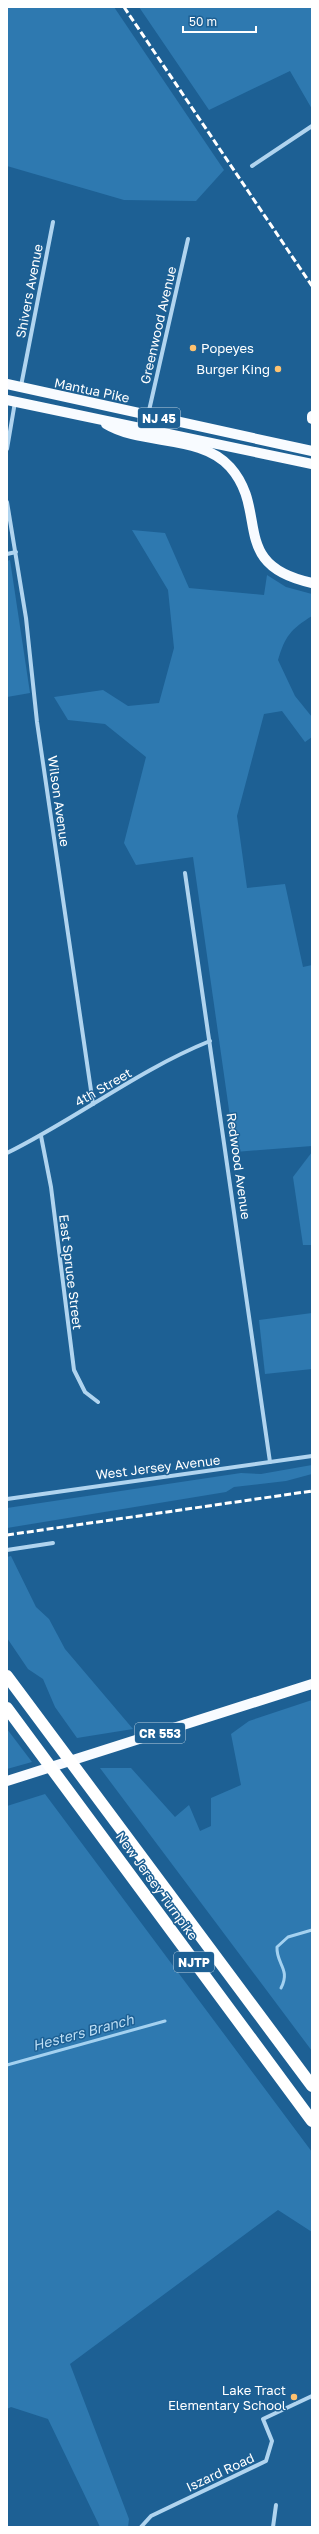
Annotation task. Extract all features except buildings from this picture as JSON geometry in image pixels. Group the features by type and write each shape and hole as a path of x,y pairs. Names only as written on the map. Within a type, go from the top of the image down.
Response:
{"highway":[{"name":"New Jersey Turnpike","path":"7,1676 312,2086"},
{"name":"New Jersey Turnpike","path":"7,1708 37,1745 312,2121"}],"main road":[{"name":"Mantua Pike","path":"7,384 312,451"},
{"name":"NJ 45","path":"11,401 312,464"},
{"path":"99,420 118,431 197,448 220,458 240,482 248,502 252,532 258,548 271,566 283,574 312,583"},
{"name":"CR 553","path":"7,1781 312,1684"}],"street":[{"path":"252,166 312,126"},
{"name":"Shivers Avenue","path":"20,387 53,222"},
{"name":"Greenwood Avenue","path":"148,415 188,239"},
{"path":"7,449 11,401"},
{"name":"Wilson Avenue","path":"7,502 26,618 37,722 92,1104"},
{"path":"7,554 16,552"},
{"name":"Redwood Avenue","path":"186,873 270,1462"},
{"name":"4th Street","path":"7,1153 41,1136 92,1104 187,1050 210,1041"},
{"name":"East Spruce Street","path":"41,1136 50,1187 74,1370 86,1392 98,1402"},
{"name":"West Jersey Avenue","path":"7,1499 312,1456"},
{"path":"7,1550 53,1543"},
{"name":"Iszard Road","path":"141,2527 156,2513 266,2461 272,2441 263,2419 312,2396"},
{"path":"273,2527 276,2505"}],"shaded area":[{"path":"7,7 114,7 224,170 196,201 124,200 7,166"},
{"path":"139,7 312,7 312,109 290,71 209,110"},
{"path":"132,530 165,533 189,588 264,595 267,575 286,587 312,594 312,616 294,629 286,639 278,660 295,696 312,717 312,737 305,742 282,711 264,714 237,816 247,888 285,884 303,967 312,965 312,1146 235,1152 193,857 136,865 124,843 146,757 105,724 68,720 54,697 103,690 128,706 159,703 174,648 168,590"},
{"path":"10,560 30,693 7,697 7,561"},
{"path":"312,1152 312,1245 303,1245 293,1177"},
{"path":"312,1313 312,1369 265,1374 259,1320"},
{"path":"312,1465 312,1474 286,1481 234,1487 226,1492 7,1528 7,1508 241,1473 261,1474"},
{"path":"11,1556 36,1607 49,1619 65,1649 133,1729 77,1738 55,1707 43,1679 28,1669 7,1638 7,1557"},
{"path":"312,1700 312,2051 100,1768 131,1768 175,1817 189,1805 200,1831 211,1826 211,1798 241,1785 231,1734 249,1721"},
{"path":"7,1729 32,1762 7,1769"},
{"path":"45,1794 312,2152 312,2232 278,2210 70,2364 129,2519 128,2527 100,2527 48,2419 11,2407 7,2409 7,1806"}],"waterway":[{"name":"Hesters Branch","path":"281,1988 284,1981 284,1971 277,1953 277,1947 288,1937 312,1930"},
{"name":"Hesters Branch","path":"7,2065 165,2021"}],"railway":[{"path":"124,7 312,286"},
{"path":"7,1535 312,1491"}],"place":[{"name":"Popeyes","path":"193,348"},
{"name":"Burger King","path":"278,369"},
{"name":"Lake Tract Elementary School","path":"294,2397"}]}
